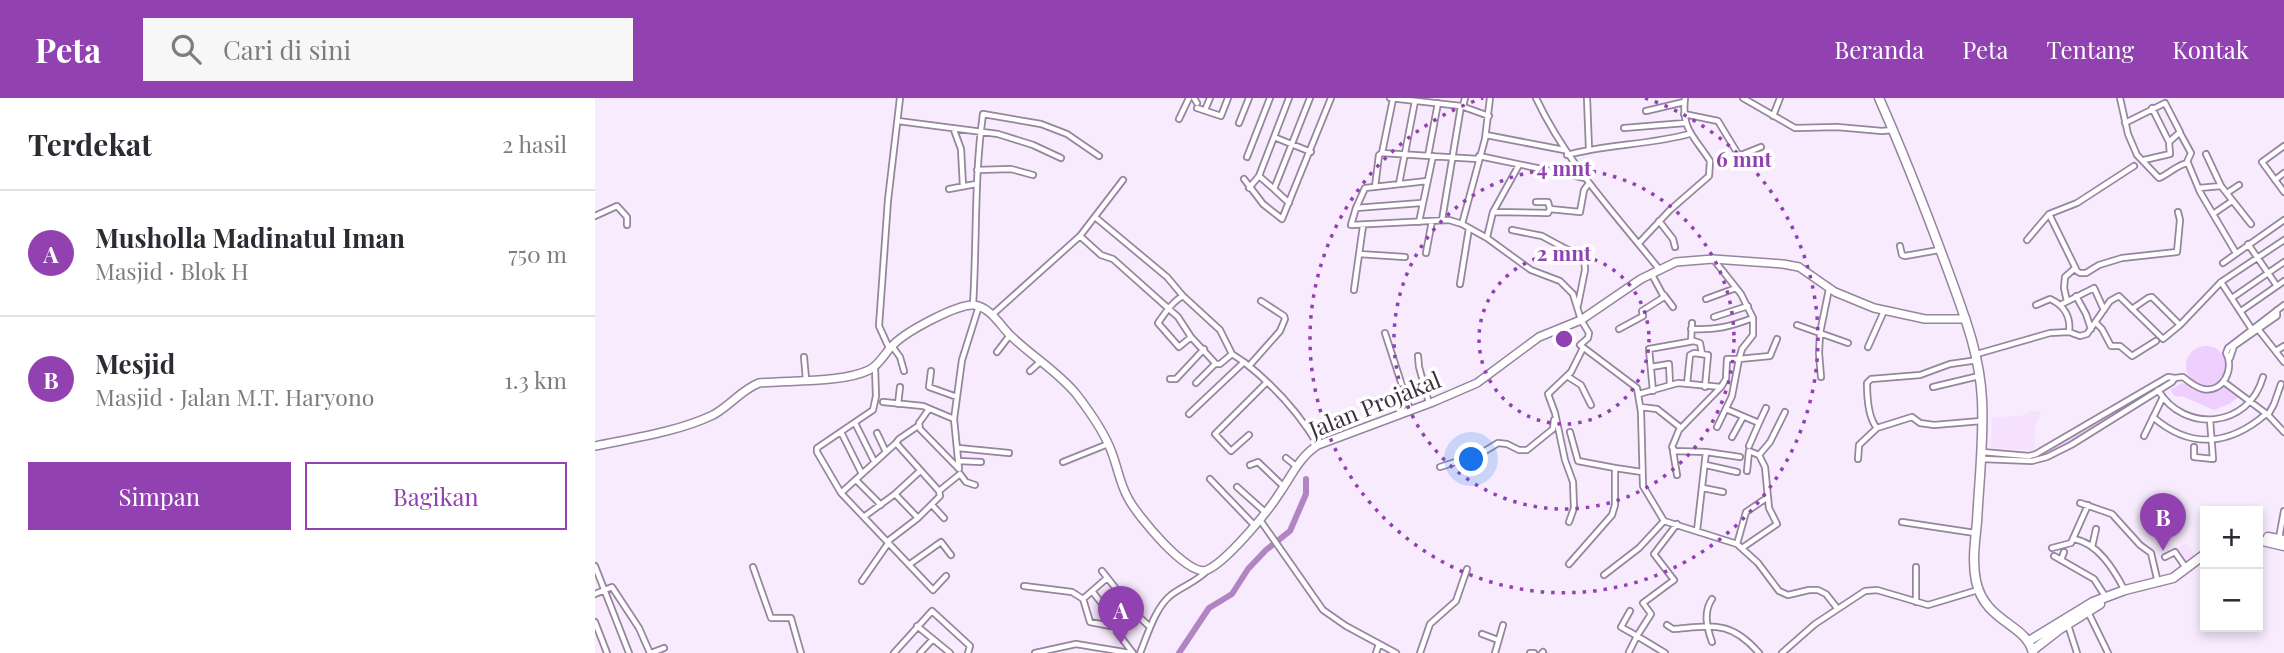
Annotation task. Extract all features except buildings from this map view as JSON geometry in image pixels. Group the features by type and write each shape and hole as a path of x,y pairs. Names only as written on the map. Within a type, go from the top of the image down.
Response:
{"highway":[{"path":"1879,98 1940,249 1977,357 1982,421 1974,565 1978,590 1991,612 2029,641 2033,652 2087,612 2123,596 2173,583 2200,563"},
{"path":"2263,539 2282,541"},
{"path":"2029,641 2106,597 2173,578 2200,558"}],"main road":[{"name":"Jalan Projakal","path":"1209,570 1234,548 1266,513 1296,466 1318,445 1477,383 1539,337 1581,320 1651,273 1676,262 1713,259 1798,267 1845,298 1884,311 1925,319 1966,319"},
{"path":"595,446 672,429 715,414 748,388 759,383 855,375 875,367 891,347 908,334 960,307 976,306 992,315 1039,362 1075,392 1108,444 1129,502 1188,566 1200,572 1209,570"}],"street":[{"path":"900,98 888,200 879,326 900,357 904,371"},
{"path":"1205,110 1210,98"},
{"path":"1179,119 1194,102 1221,116 1229,98"},
{"path":"1239,123 1249,98"},
{"path":"1247,157 1270,98"},
{"path":"1249,188 1259,176 1289,98"},
{"path":"1274,189 1310,98"},
{"path":"1244,179 1249,188 1280,219 1284,216 1331,98"},
{"path":"1375,187 1391,98 1462,106 1489,116"},
{"path":"1442,220 1465,98"},
{"path":"1462,224 1486,135 1490,98"},
{"path":"1536,98 1567,155 1659,269"},
{"path":"1587,98 1589,149"},
{"path":"1743,98 1795,128 1894,130"},
{"path":"1773,116 1780,98"},
{"path":"2120,98 2125,122 2137,155 2159,178 2187,163 2191,153 2167,103 2125,122"},
{"path":"1399,184 1419,100"},
{"path":"1639,243 1658,221 1709,176 1710,161 1689,134 1685,122 1684,100 1646,111"},
{"path":"1419,222 1439,103"},
{"path":"2143,161 2169,155 2169,142 2152,108"},
{"path":"959,471 954,419 962,360 976,306 975,184 984,113 1035,122 1067,134 1099,156"},
{"path":"1684,114 1718,121 1738,154 1761,147"},
{"path":"898,121 981,131 1025,143 1061,158"},
{"path":"1624,128 1685,122"},
{"path":"954,129 960,144 963,186"},
{"path":"2169,142 2180,132"},
{"path":"1567,155 1589,149 1657,142 1689,134"},
{"path":"1486,135 1564,150"},
{"path":"1273,137 1311,152"},
{"path":"2284,146 2262,162 2284,192"},
{"path":"1383,153 1479,157 1588,181"},
{"path":"2206,154 2221,186 2251,224"},
{"path":"2187,163 2236,253"},
{"path":"1487,238 1493,212 1519,165"},
{"path":"2027,240 2049,214 2077,203 2134,166"},
{"path":"977,170 1011,169 1033,175"},
{"path":"2276,180 2284,173"},
{"path":"1259,176 1290,203"},
{"path":"992,315 1080,236 1123,180"},
{"path":"1427,181 1363,190 1351,225 1442,220 1462,224 1487,238 1531,270 1560,281 1573,294 1581,320 1589,333 1588,338 1580,345 1634,385 1639,394 1642,472 1646,492 1664,521 1740,546 1758,563 1779,591 1788,594 1818,590 1826,594 1837,608"},
{"path":"1551,209 1580,212 1588,181"},
{"path":"949,189 975,184"},
{"path":"2227,193 2239,185"},
{"path":"2199,188 2221,186"},
{"path":"2213,214 2232,201"},
{"path":"1536,202 1548,202 1551,209"},
{"path":"1356,208 1421,203"},
{"path":"595,216 617,206 627,217 627,225"},
{"path":"1493,212 1544,214 1551,209"},
{"path":"2049,214 2080,274 2122,258 2175,253 2179,239 2178,212"},
{"path":"1095,217 1167,277 1220,330 1232,354 1267,382 1299,418 1318,445"},
{"path":"2223,262 2284,220"},
{"path":"1426,253 1432,221"},
{"path":"1658,221 1673,239 1675,247"},
{"path":"1354,290 1363,226"},
{"path":"1459,284 1469,228"},
{"path":"1512,230 1542,236 1584,256 1585,270 1577,306"},
{"path":"1080,236 1101,254 1114,259 1182,321 1191,337 1216,364"},
{"path":"1877,428 1873,423 1867,393 1869,380 1920,375 2050,333 2069,332 2084,336 2110,302 2119,296 2163,339 2221,282 2284,240"},
{"path":"2248,244 2277,286"},
{"path":"1900,246 1902,255 1905,256 1940,249"},
{"path":"1359,254 1405,257"},
{"path":"1713,259 1736,288 1753,318 1753,332 1750,341 1742,349 1732,396 1717,427"},
{"path":"2232,298 2284,262"},
{"path":"2067,301 2065,277 2076,269"},
{"path":"1651,273 1674,307"},
{"path":"2241,311 2284,281"},
{"path":"2221,282 2254,329 2284,362"},
{"path":"1706,299 1736,288"},
{"path":"2060,305 2094,288 2104,310"},
{"path":"1821,377 1820,333 1829,289"},
{"path":"1619,328 1643,316 1642,311 1664,295"},
{"path":"1184,296 1158,323 1179,347 1191,337"},
{"path":"2076,296 2093,326 2102,329 2111,346 2120,346 2132,356 2156,341"},
{"path":"2132,309 2150,296 2180,324"},
{"path":"2036,305 2050,299 2060,305 2067,315 2069,332"},
{"path":"1249,366 1280,331 1285,319 1261,301"},
{"path":"2224,382 2234,346 2254,329 2277,316 2277,310 2284,305"},
{"path":"1714,317 1748,306"},
{"path":"1868,347 1884,311"},
{"path":"1691,341 1691,326 1703,331 1725,328 1753,318"},
{"path":"1797,325 1848,343"},
{"path":"1385,333 1410,410"},
{"path":"997,352 1010,335"},
{"path":"1677,475 1673,441 1681,428 1721,387 1726,379 1728,358 1770,356 1777,339"},
{"path":"1653,391 1649,349 1691,341 1700,343 1702,355"},
{"path":"2276,351 2284,345"},
{"path":"1569,522 1574,508 1574,489 1548,391 1577,365 1583,348"},
{"path":"1170,379 1176,379 1204,349"},
{"path":"1196,383 1216,364 1220,364 1232,354"},
{"path":"1687,384 1690,355 1708,355 1705,387"},
{"path":"1418,356 1429,403"},
{"path":"804,357 806,379"},
{"path":"1030,371 1039,362"},
{"path":"1189,414 1244,362"},
{"path":"1651,367 1669,364 1670,385"},
{"path":"875,367 876,396 873,410 816,450 841,493 933,590 946,576"},
{"path":"931,371 929,387 957,397"},
{"path":"1933,387 1980,375"},
{"path":"1567,376 1581,386 1591,405"},
{"path":"1981,455 2036,454 2168,377 2174,380"},
{"path":"1981,455 2032,461 2046,457 2071,446 2174,380 2183,377 2206,390 2224,382"},
{"path":"2158,390 2180,411 2210,419 2238,412 2251,402 2257,395 2263,377"},
{"path":"1249,435 1231,451 1215,434 1267,382"},
{"path":"2224,382 2283,428"},
{"path":"2153,417 2165,428 2179,434 2212,440 2241,432 2267,414 2274,404 2281,384"},
{"path":"1639,394 1670,385 1721,387"},
{"path":"898,404 901,387"},
{"path":"2144,436 2163,397"},
{"path":"883,402 916,405 954,419"},
{"path":"1641,407 1657,409 1681,428"},
{"path":"1749,446 1766,408"},
{"path":"841,493 899,439 918,426 929,409"},
{"path":"1440,467 1480,454 1498,443 1518,450 1527,450 1553,429 1553,409"},
{"path":"1726,409 1759,423"},
{"path":"1759,455 1770,442 1785,412"},
{"path":"1732,437 1743,417"},
{"path":"1858,459 1859,446 1877,428 1912,417 1920,423 1934,425 1982,421"},
{"path":"2194,447 2194,457 2212,460 2210,419"},
{"path":"855,423 873,459"},
{"path":"918,426 966,482 975,485"},
{"path":"841,432 861,472"},
{"path":"1570,432 1578,461 1642,472"},
{"path":"877,433 887,452"},
{"path":"862,581 889,541 940,496 939,491 896,443"},
{"path":"1063,461 1108,444"},
{"path":"958,448 1009,453"},
{"path":"1673,451 1740,457"},
{"path":"1740,546 1776,526 1767,497 1765,467 1759,455 1749,451 1747,471"},
{"path":"1696,531 1706,452"},
{"path":"1286,458 1296,466"},
{"path":"958,461 981,463"},
{"path":"1250,465 1258,462 1284,487"},
{"path":"1706,465 1737,472"},
{"path":"1569,564 1612,515 1615,505 1615,468"},
{"path":"865,516 920,471"},
{"path":"939,491 959,471"},
{"path":"1210,478 1274,539 1324,610 1396,653"},
{"path":"856,480 881,505"},
{"path":"1237,487 1266,513"},
{"path":"1703,488 1723,492"},
{"path":"895,494 918,518"},
{"path":"1740,546 1746,512 1767,497"},
{"path":"2080,503 2112,514 2140,545 2151,553 2158,583"},
{"path":"932,505 944,518"},
{"path":"2052,548 2069,545 2088,505"},
{"path":"2282,541 2284,512"},
{"path":"1604,575 1639,548 1664,521"},
{"path":"1902,522 1976,534"},
{"path":"1629,653 1651,614 1643,603 1674,580 1654,554 1677,524"},
{"path":"2092,547 2097,529"},
{"path":"2074,539 2092,547 2113,569 2125,590"},
{"path":"910,564 941,541 951,555"},
{"path":"2061,560 2064,552"},
{"path":"2165,557 2175,552 2186,569"},
{"path":"2054,556 2094,579 2106,597"},
{"path":"595,566 629,653"},
{"path":"753,567 771,618 791,618 801,653"},
{"path":"1916,567 1916,602"},
{"path":"1420,653 1430,624 1456,601 1467,569"},
{"path":"1140,653 1150,627 1170,596 1196,582 1209,570"},
{"path":"1102,571 1136,614 1150,627"},
{"path":"1083,599 1107,578"},
{"path":"1024,586 1072,592 1083,599 1090,622 1121,628"},
{"path":"595,594 612,587 639,628 650,653 664,648"},
{"path":"1781,653 1837,608 1865,591 1877,590 1916,602 1934,604 1978,590"},
{"path":"1092,591 1121,628"},
{"path":"1712,599 1707,608 1707,627 1712,642"},
{"path":"1629,611 1622,627 1665,653"},
{"path":"894,653 929,612 935,612 971,646 968,653"},
{"path":"2087,612 2108,653"},
{"path":"1131,653 1117,630 1136,614"},
{"path":"595,622 607,653"},
{"path":"2068,624 2077,653"},
{"path":"1495,653 1503,625"},
{"path":"1667,625 1675,629 1707,627 1738,632 1759,653"},
{"path":"917,626 946,652"},
{"path":"1482,635 1498,640"},
{"path":"920,653 933,639"},
{"path":"1035,653 1076,644 1131,653"},
{"path":"1376,653 1379,644"}],"shaded area":[{"path":"2206,346 2214,347 2220,352 2225,358 2225,374 2220,380 2214,385 2206,386 2198,385 2192,380 2187,374 2186,366 2187,358 2192,352 2198,347"},
{"path":"2172,382 2067,445 2037,458 2036,456"},
{"path":"2182,383 2207,393 2225,386 2239,397 2214,410 2182,396 2176,397 2170,390"},
{"path":"2041,411 2035,428 2034,450 1991,448 1992,417 2022,416 2027,412"},
{"path":"2186,543 2195,556 2183,564 2175,550"}],"waterway":[{"path":"1179,653 1209,608 1232,594 1248,569 1290,531 1306,494 1306,479"}],"place":[{"name":"Mesjid","path":"2163,551"},
{"name":"Musholla Madinatul Iman","path":"1121,644"}]}
